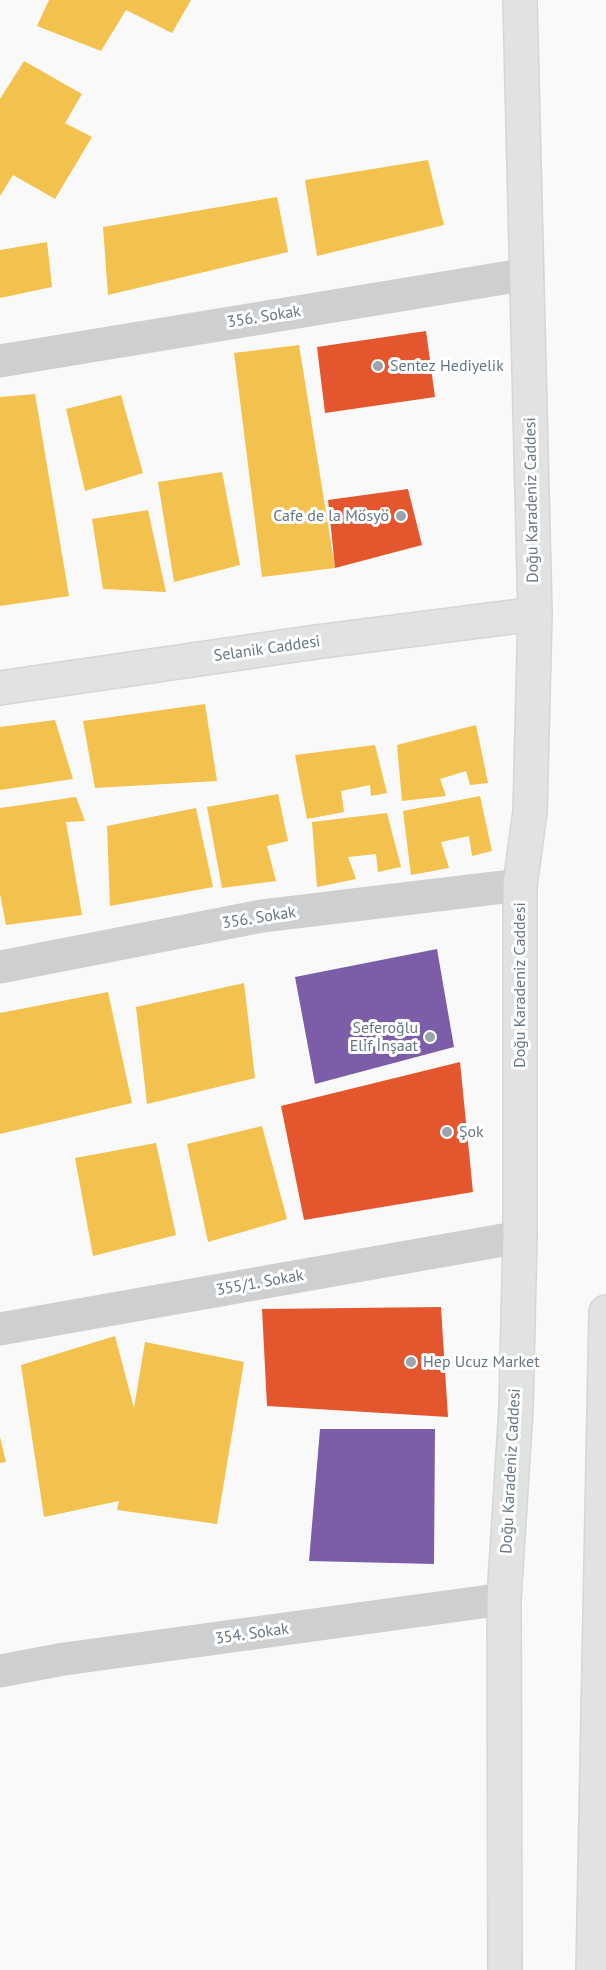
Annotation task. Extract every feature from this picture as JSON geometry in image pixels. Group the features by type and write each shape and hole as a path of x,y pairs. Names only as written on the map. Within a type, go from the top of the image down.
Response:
{"main road":[{"name":"Doğu Karadeniz Caddesi","path":"505,1970 504,1599 516,1408 520,1238 520,885 530,812 535,614 520,0"},
{"name":"Selanik Caddesi","path":"0,688 316,642 535,614"},
{"path":"593,1970 606,1312"}],"street":[{"name":"356. Sokak","path":"0,361 528,274"},
{"name":"356. Sokak","path":"0,967 262,915 520,885"},
{"name":"355/1. Sokak","path":"0,1329 520,1238"},
{"name":"354. Sokak","path":"0,1671 64,1659 504,1599"}],"building: Konut":[{"path":"49,0 191,0 172,33 126,10 101,51 37,26"},
{"path":"24,61 82,94 65,123 92,137 55,199 13,175 0,196 0,99"},
{"path":"428,160 444,225 317,256 305,180"},
{"path":"277,197 288,252 108,295 103,227"},
{"path":"47,242 52,287 0,298 0,250"},
{"path":"299,345 335,568 262,577 234,353"},
{"path":"35,394 69,596 0,606 0,397"},
{"path":"121,395 143,473 85,491 66,409"},
{"path":"222,472 240,565 174,582 158,482"},
{"path":"148,510 166,592 103,589 92,519"},
{"path":"205,704 217,781 95,788 83,721"},
{"path":"55,720 73,779 0,790 0,727"},
{"path":"476,725 488,783 470,785 466,771 440,779 446,796 402,801 397,745"},
{"path":"375,745 387,793 371,796 370,785 341,791 344,812 307,819 295,755"},
{"path":"278,794 288,841 267,846 276,881 222,888 207,807"},
{"path":"480,796 492,851 472,856 469,836 441,842 449,868 411,875 403,811"},
{"path":"76,797 85,821 66,822 82,915 6,925 0,894 0,808"},
{"path":"196,808 213,887 110,906 107,826"},
{"path":"387,813 401,867 378,872 376,854 348,857 356,879 317,887 312,822"},
{"path":"244,983 255,1078 147,1104 136,1007"},
{"path":"108,992 132,1103 0,1134 0,1013"},
{"path":"262,1126 287,1219 208,1242 187,1144"},
{"path":"156,1143 176,1235 93,1256 75,1158"},
{"path":"115,1336 134,1408 145,1342 244,1362 217,1524 117,1510 119,1501 44,1517 21,1365"},
{"path":"0,1437 6,1462 0,1463"}],"building: Ticaret":[{"path":"426,331 435,397 325,413 317,347"},
{"path":"408,489 422,545 335,568 328,500"},
{"path":"460,1062 473,1192 304,1220 281,1106"},
{"path":"441,1307 448,1417 267,1406 262,1309"}],"building: Ofis":[{"path":"437,949 454,1047 315,1084 295,977"},
{"path":"320,1429 435,1429 434,1564 309,1561"}],"place":[{"name":"Sentez Hediyelik","path":"378,366"},
{"name":"Cafe de la Mösyö","path":"401,516"},
{"name":"Seferoğlu Elif İnşaat","path":"430,1037"},
{"name":"Şok","path":"447,1132"},
{"name":"Hep Ucuz Market","path":"411,1362"}]}
